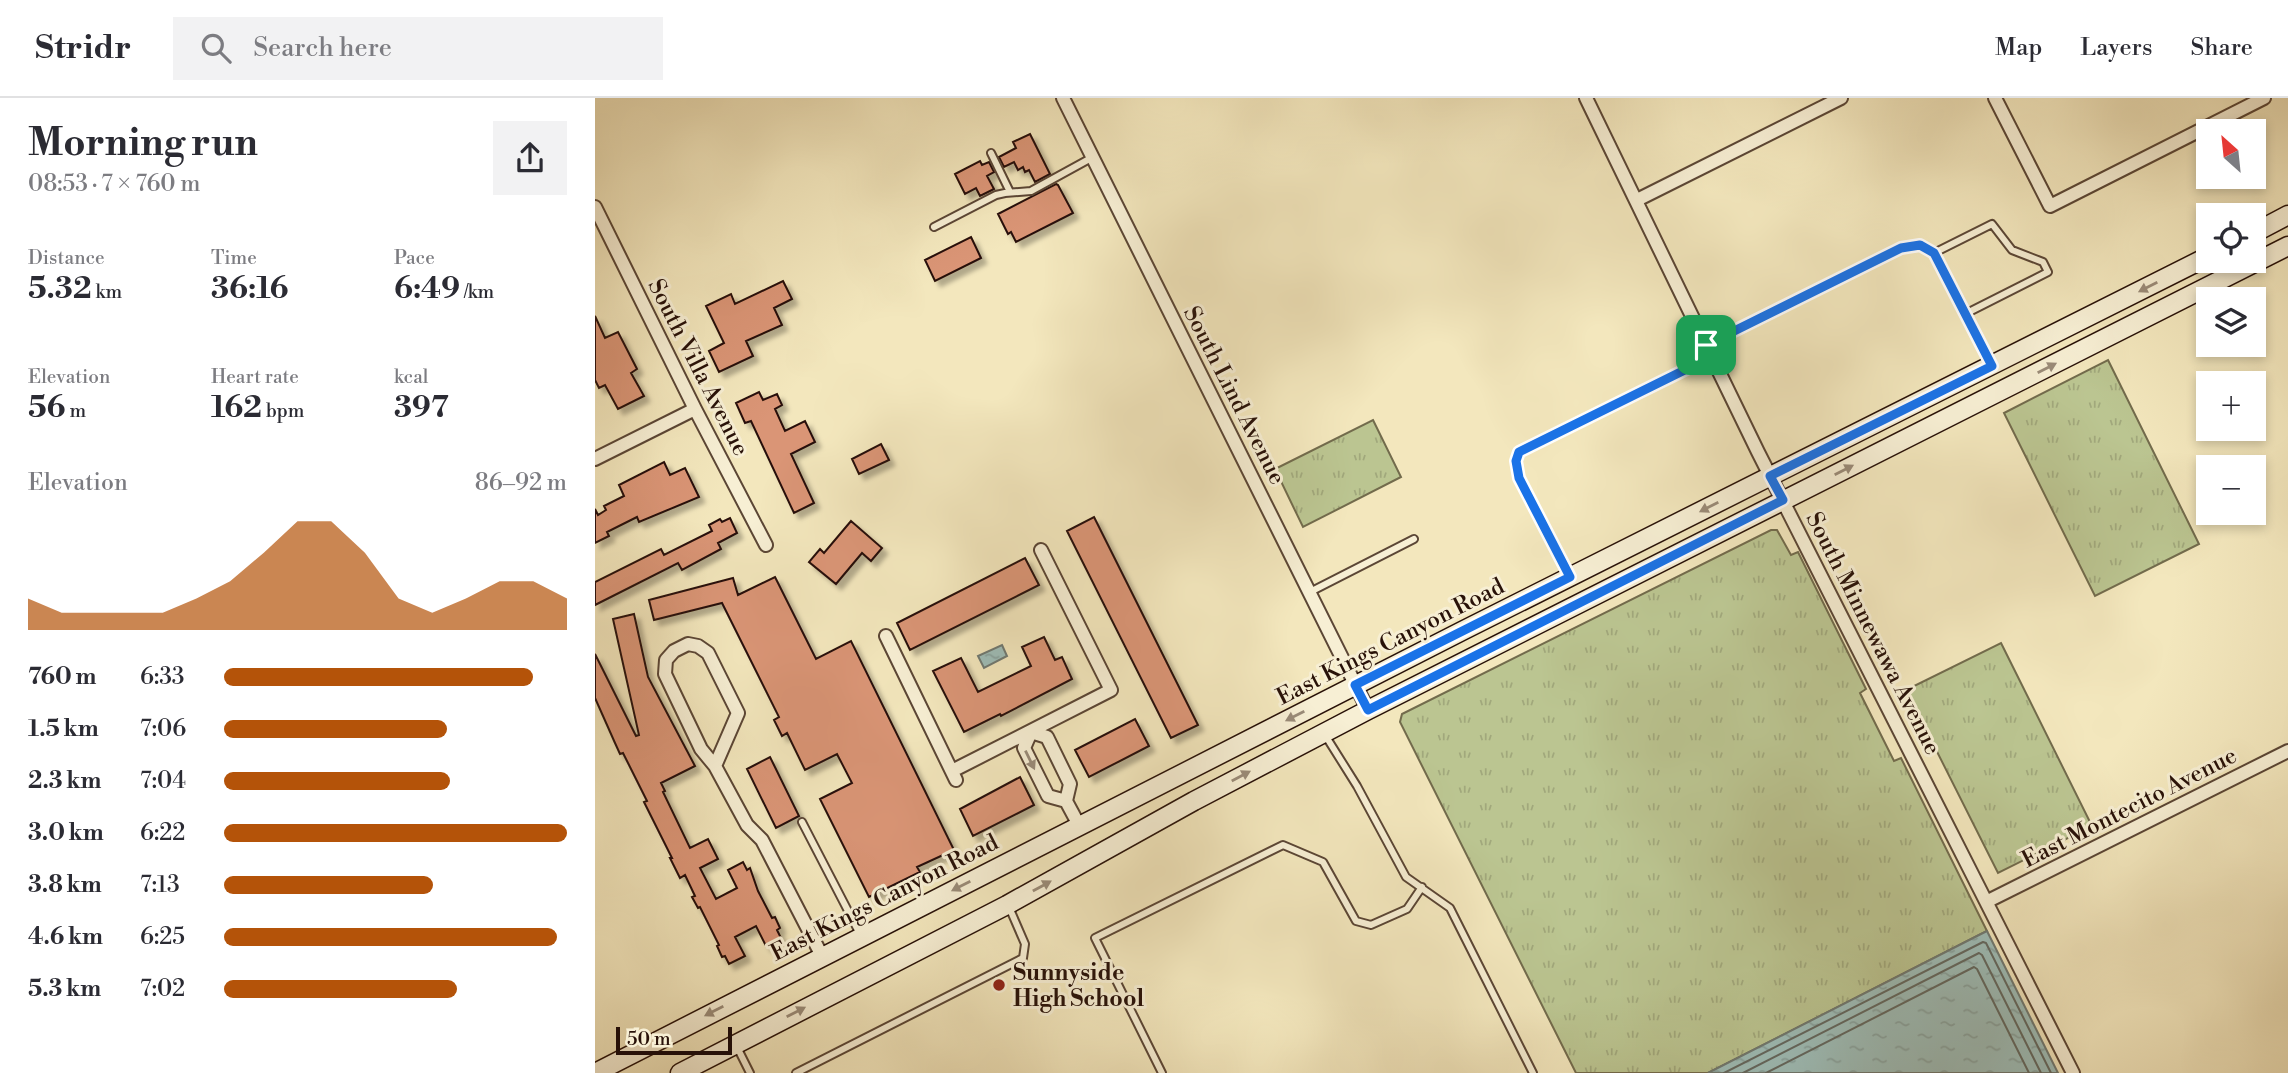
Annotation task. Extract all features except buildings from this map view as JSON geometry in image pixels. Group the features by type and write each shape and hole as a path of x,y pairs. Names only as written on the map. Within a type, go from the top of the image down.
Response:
{"main road":[{"path":"2266,227 2288,215"},
{"path":"680,1073 1007,905 1194,801 1368,710 2288,246"},
{"name":"East Kings Canyon Road","path":"595,1073 1355,685 2196,263"}],"street":[{"name":"South Lind Avenue","path":"1063,98 1368,710"},
{"name":"South Minnewawa Avenue","path":"1586,98 1770,476 2073,1073"},
{"path":"1637,200 1842,98"},
{"path":"1995,98 2050,206 2264,98"},
{"name":"South Villa Avenue","path":"595,207 695,410 766,545"},
{"path":"595,459 695,410"},
{"path":"886,636 954,776 1111,691 1041,550"},
{"path":"715,766 738,713 708,653 698,646 688,644 674,651 666,660 665,674 701,749 715,766 747,825 762,840 822,956"},
{"path":"1031,732 1047,737 1070,784 1066,801 1080,827"},
{"path":"1031,732 1024,748 1048,796 1066,801"},
{"name":"East Montecito Avenue","path":"1988,901 2288,751"}],"lane":[{"path":"991,153 1010,192"},
{"path":"935,227 991,198 1010,192 1031,191 1093,158"},
{"path":"1934,253 1992,223 2013,250 2043,262 2048,272 1965,314"},
{"path":"1570,577 1519,478 1516,461 1519,452 1901,248 1920,245 1934,253 1992,366"},
{"path":"1310,592 1414,538"},
{"path":"1324,733 1357,786 1406,877 1450,908 1533,1073"},
{"path":"803,822 861,936"},
{"path":"1162,1073 1095,938 1283,845 1323,862 1356,921 1371,925 1407,909 1422,887"},
{"path":"796,1073 1023,958 1025,944 1007,905"},
{"path":"735,1044 750,1073"}],"green space":[{"path":"2108,360 2199,544 2095,596 2004,413"},
{"path":"1373,420 1401,477 1303,527 1275,469"},
{"path":"1771,530 1777,530 1791,555 1798,552 1866,689 1860,693 1894,761 1901,758 1987,931 1708,1073 1576,1073 1400,722 1402,714"},
{"path":"2001,643 2092,826 1998,873 1906,690"}],"water":[{"path":"1002,645 1007,656 984,668 978,656"},
{"path":"1987,931 2058,1073 1708,1073 1981,934"}],"place":[{"name":"Sunnyside High School","path":"999,985"}],"route":[{"path":"1920,245 1934,253 1992,366 1770,476 1783,500 1368,710 1355,685 1570,577 1519,478 1516,461 1519,452 1711,357 1706,345 1901,248 1920,245"}]}
